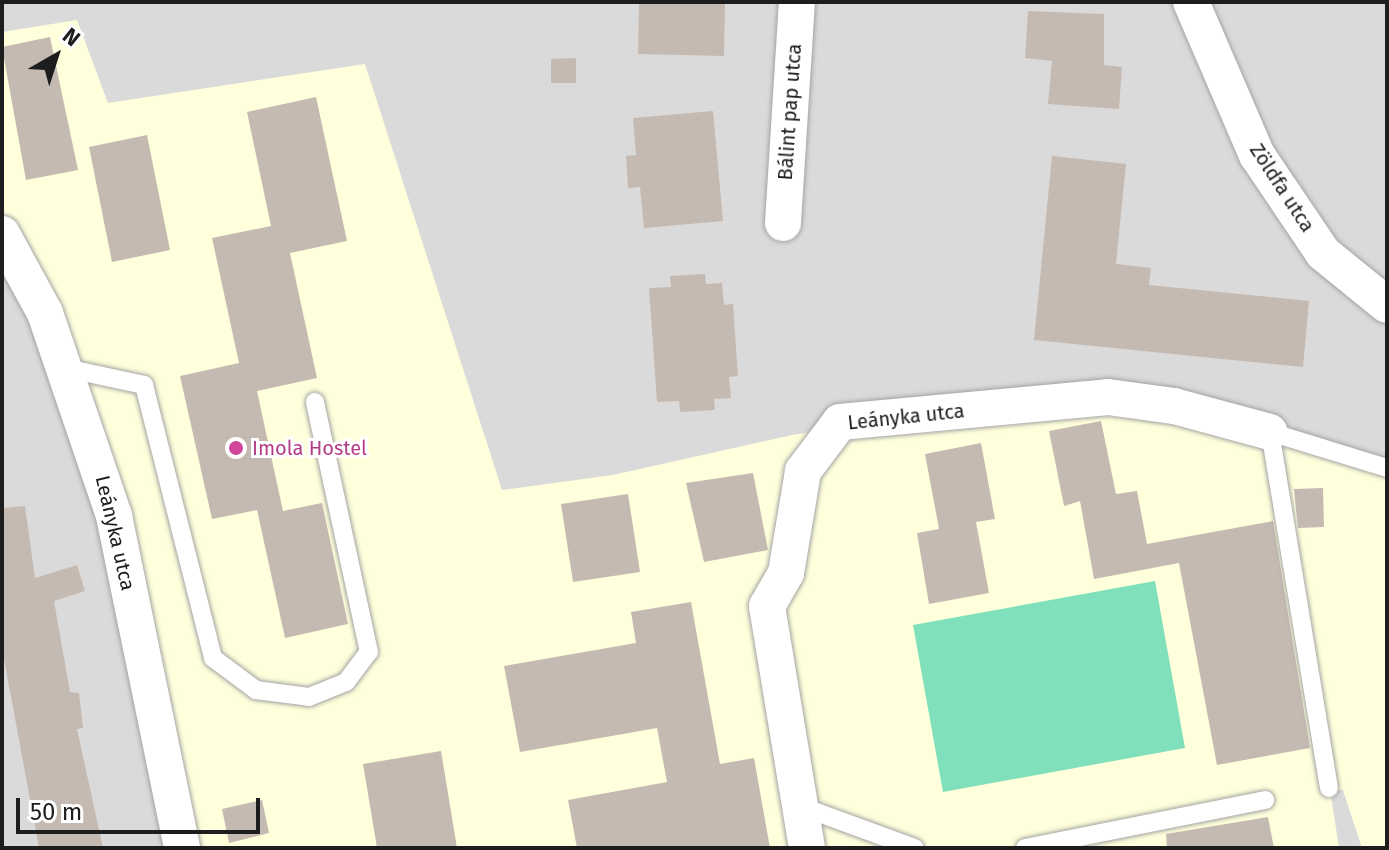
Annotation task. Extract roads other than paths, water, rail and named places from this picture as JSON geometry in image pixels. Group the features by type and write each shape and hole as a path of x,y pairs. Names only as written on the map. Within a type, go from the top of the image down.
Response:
{"street":[{"name":"Bálint pap utca","path":"783,223 797,2"},
{"name":"Zöldfa utca","path":"1191,2 1257,155 1323,253 1387,305"},
{"name":"Leányka utca","path":"2,234 45,313 114,516 182,848"},
{"name":"Leányka utca","path":"807,848 767,606 786,573 803,471 840,422 1108,397 1174,406 1270,432"}],"lane":[{"path":"65,368 144,385 213,658 256,690 309,697 346,682 369,652 315,402"},
{"path":"1329,788 1270,432 1387,468"},
{"path":"1025,848 1265,800"},
{"path":"800,806 915,848"}],"place":[{"name":"Imola Hostel","path":"236,448"}]}
